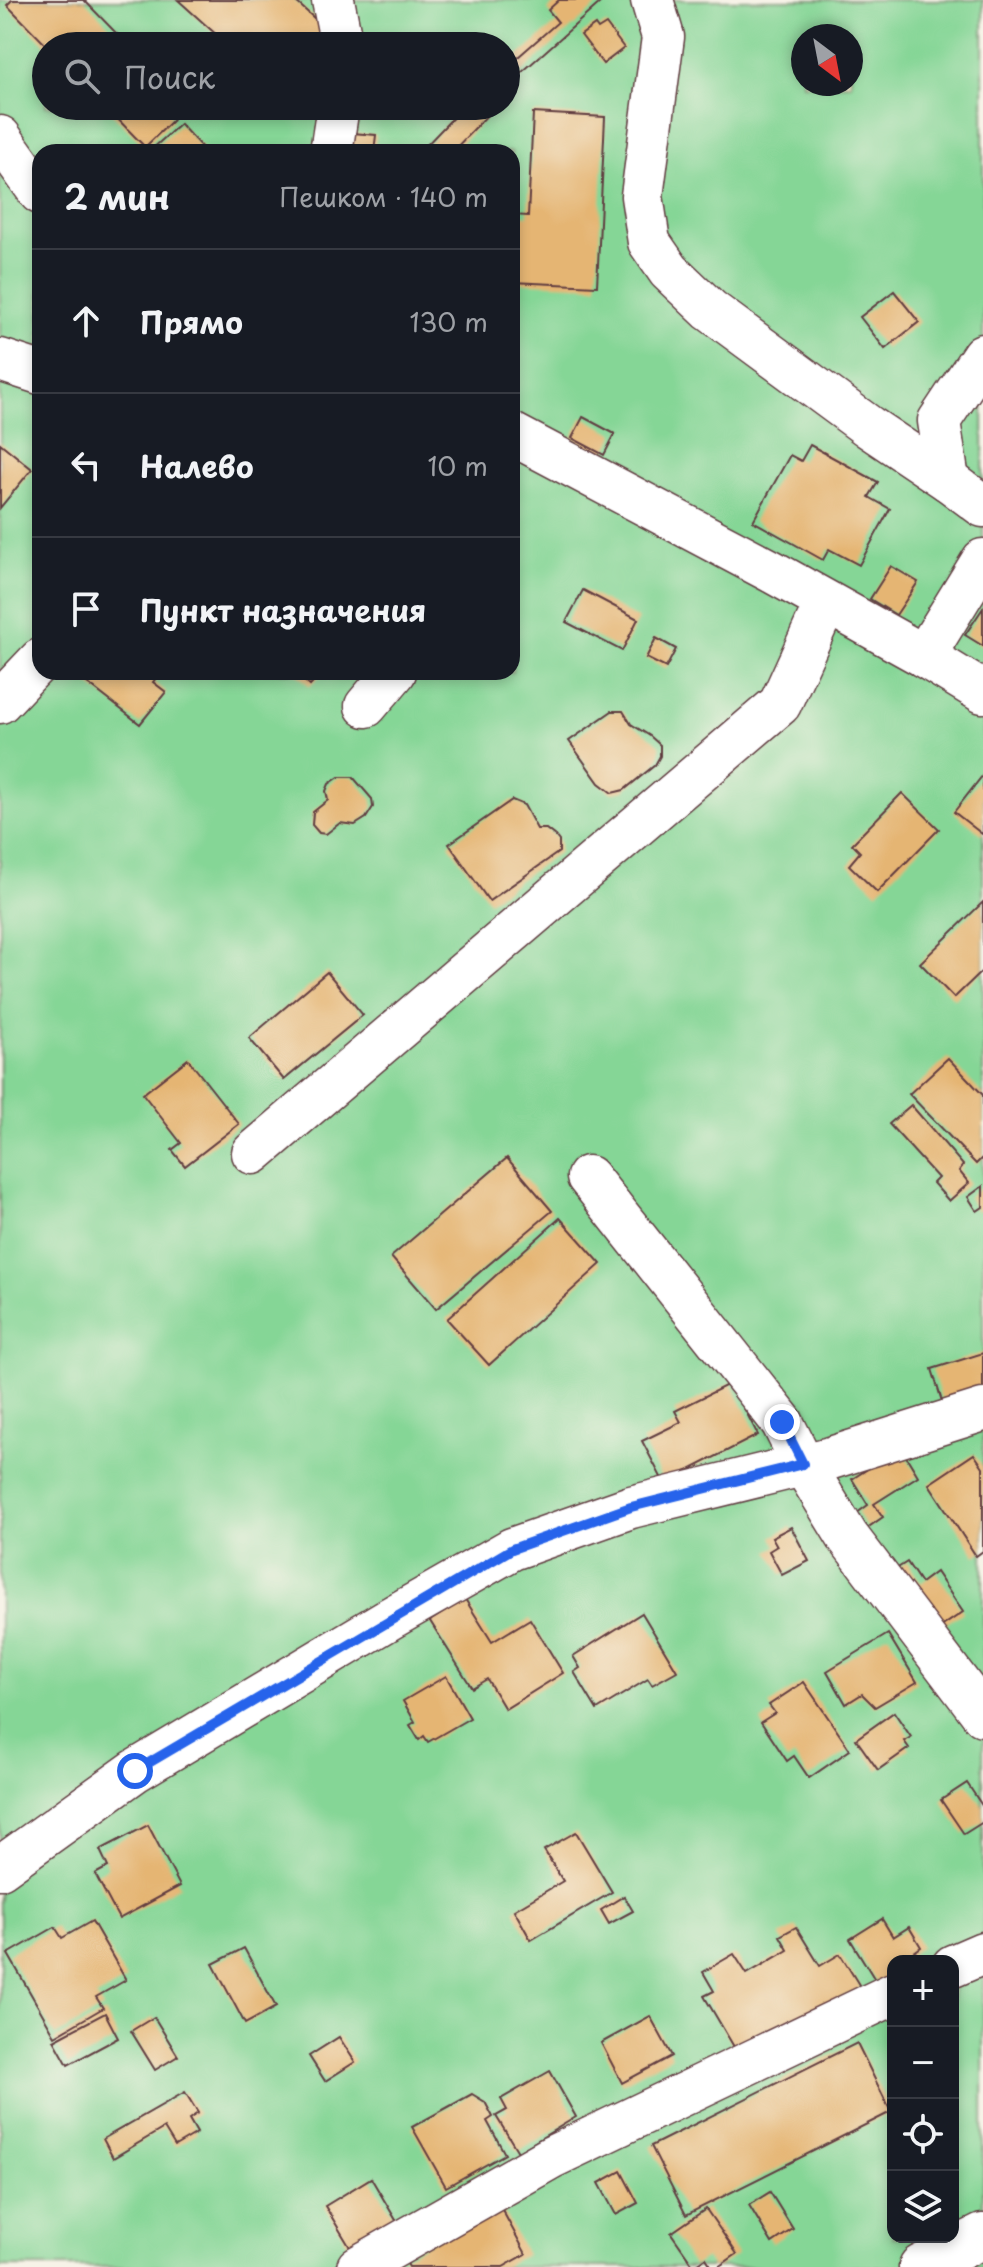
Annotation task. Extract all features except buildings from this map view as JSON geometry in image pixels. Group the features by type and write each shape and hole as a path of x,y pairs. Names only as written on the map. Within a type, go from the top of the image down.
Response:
{"main road":[{"path":"921,2267 983,2236"}],"street":[{"path":"333,0 339,32"},
{"path":"652,0 663,37 642,196 649,242 669,271 710,310 983,506"},
{"path":"332,144 336,120"},
{"path":"0,137 32,182"},
{"path":"948,480 939,421 983,355"},
{"path":"0,360 32,370"},
{"path":"520,448 826,603 983,692"},
{"path":"924,656 983,560"},
{"path":"253,1153 780,704 826,603"},
{"path":"0,702 32,668"},
{"path":"366,706 388,680"},
{"path":"588,1177 782,1422 803,1464 847,1536 983,1715"},
{"path":"0,1868 135,1771 512,1549 631,1507 803,1464 983,1410"},
{"path":"959,1963 983,1953"},
{"path":"358,2267 552,2157 887,1997"}],"green space":[{"path":"0,0 983,0 983,2267 0,2267"}],"route":[{"path":"135,1771 512,1549 595,1517 803,1464 782,1422"}]}
